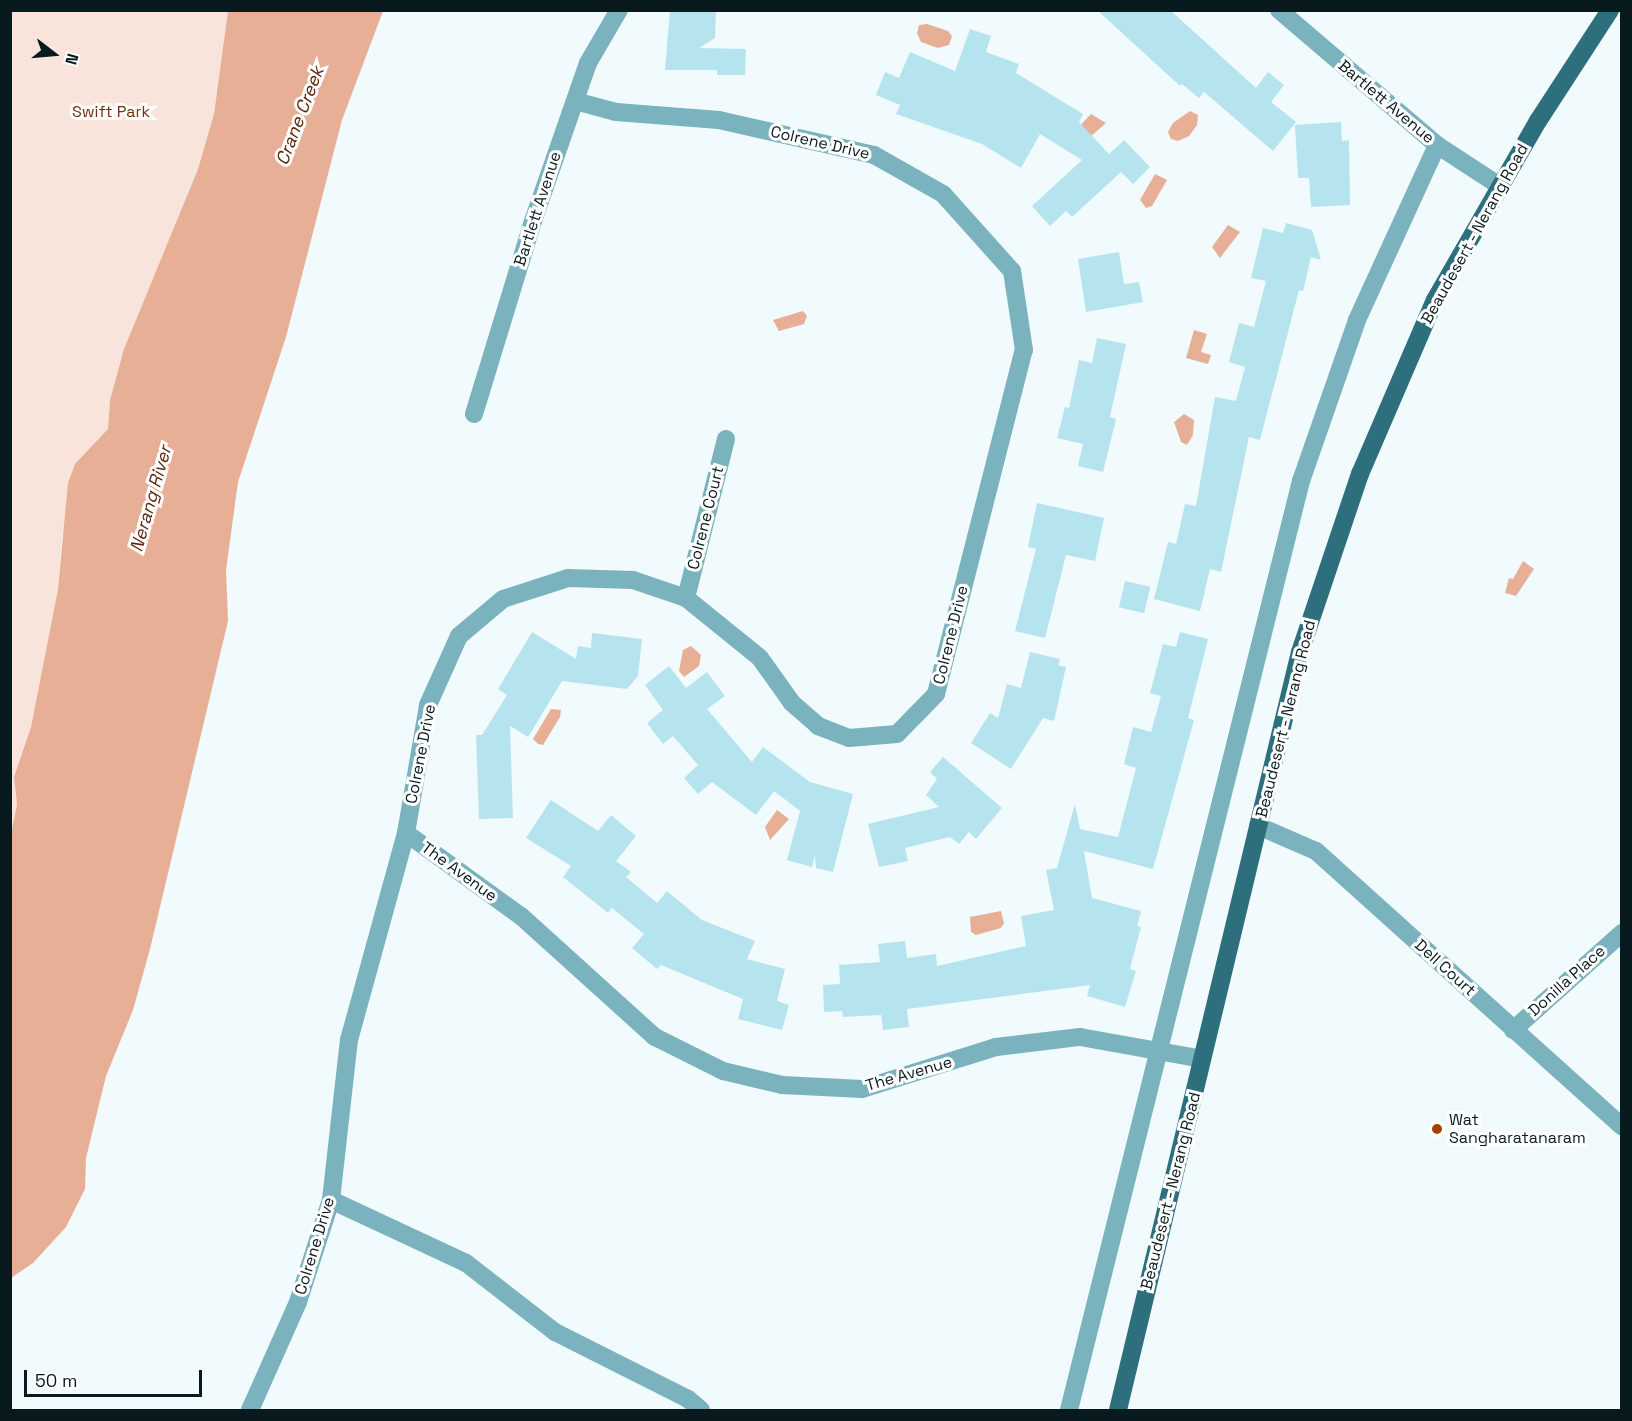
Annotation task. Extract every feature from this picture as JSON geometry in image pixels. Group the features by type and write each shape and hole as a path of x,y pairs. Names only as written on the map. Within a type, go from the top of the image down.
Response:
{"main road":[{"name":"Beaudesert - Nerang Road","path":"1118,1410 1300,652 1360,474 1435,300 1500,186 1610,10"}],"street":[{"name":"Bartlett Avenue","path":"474,414 533,221 574,101 588,63 619,10"},
{"name":"Bartlett Avenue","path":"1278,10 1437,145 1500,186"},
{"name":"Colrene Drive","path":"250,1410 298,1302 331,1200 349,1040 406,833 428,705 459,636 503,599 568,578 633,580 686,598 760,658 792,704 818,726 849,738 897,734 936,694 1024,350 1012,272 943,194 873,155 719,120 616,112 574,101"},
{"path":"1069,1410 1301,481 1357,320 1437,145"},
{"name":"Colrene Court","path":"686,598 726,438"},
{"name":"Dell Court","path":"1258,826 1316,851 1622,1127"},
{"name":"The Avenue","path":"406,833 522,917 655,1037 723,1071 782,1085 862,1089 996,1047 1080,1037 1203,1059"},
{"name":"Donilla Place","path":"1513,1030 1622,933"},
{"path":"331,1200 466,1263 555,1332 688,1399 701,1410"}],"green space":[{"name":"Swift Park","path":"11,11 228,11 214,114 198,169 124,349 110,400 108,429 93,446 62,536 58,588 31,727 14,777 17,804 11,840"}],"water":[{"path":"228,11 383,11 342,120 286,337 238,482 226,570 228,621 150,949 133,1010 106,1076 86,1158 85,1189 66,1227 33,1263 11,1278 10,840 17,804 14,777 31,727 58,589 68,483 75,464 108,429 110,400 124,349 198,169 214,114"},
{"path":"927,24 948,31 952,36 949,45 938,48 921,42 917,33 919,25"},
{"path":"1190,111 1198,115 1197,125 1189,136 1178,141 1171,139 1168,132 1173,123"},
{"path":"1091,114 1106,123 1081,145 1075,131"},
{"path":"1155,174 1167,180 1152,206 1146,208 1140,200"},
{"path":"1228,225 1240,232 1220,258 1212,247"},
{"path":"803,311 807,316 804,324 779,331 773,320"},
{"path":"1194,330 1207,334 1201,352 1211,355 1208,364 1186,358"},
{"path":"1184,414 1194,420 1193,435 1187,445 1181,442 1174,422"},
{"path":"1523,561 1534,569 1516,596 1505,593 1509,578 1513,579"},
{"path":"691,646 701,655 699,666 684,677 679,671 683,650"},
{"path":"551,709 561,710 560,717 543,745 538,744 533,739"},
{"path":"777,810 789,819 770,840 765,827"},
{"path":"1001,911 1004,923 1001,928 976,935 971,932 970,917"}],"building":[{"path":"670,10 716,10 715,38 699,48 746,49 745,75 717,75 717,70 665,70"},
{"path":"1097,10 1170,10 1256,88 1268,72 1284,85 1271,102 1296,122 1273,151 1204,92 1199,98 1182,84 1180,86"},
{"path":"970,29 991,36 986,52 1019,64 1016,73 1083,114 1079,122 1109,154 1124,140 1150,167 1133,184 1121,172 1072,217 1066,211 1050,226 1032,206 1082,160 1040,134 1021,168 982,144 896,114 900,105 876,95 885,72 899,78 910,52 955,71"},
{"path":"1341,122 1342,141 1349,140 1350,205 1311,207 1309,178 1298,178 1295,125"},
{"path":"1286,223 1312,230 1321,260 1311,257 1303,291 1299,290 1260,440 1249,437 1221,572 1210,569 1200,611 1154,599 1168,542 1176,544 1185,504 1196,506 1215,397 1236,401 1245,367 1229,362 1239,323 1254,327 1266,281 1251,278 1263,228 1283,233"},
{"path":"1119,252 1124,284 1139,282 1143,302 1086,312 1078,259"},
{"path":"1097,338 1126,344 1110,417 1116,419 1103,472 1078,466 1083,444 1057,438 1065,407 1069,408 1079,360 1092,363"},
{"path":"1037,503 1104,518 1095,561 1066,555 1045,638 1015,631 1036,549 1028,547"},
{"path":"1125,581 1150,587 1144,613 1119,607"},
{"path":"532,632 576,659 578,646 591,648 592,633 642,639 638,676 627,689 562,681 528,737 510,726 513,818 479,819 476,735 482,735 507,695 498,689"},
{"path":"1180,632 1208,639 1188,718 1194,720 1153,869 1084,851 1092,898 1141,911 1137,926 1141,927 1130,969 1136,971 1125,1007 1087,996 1090,985 907,1009 909,1027 883,1030 881,1015 843,1017 842,1011 824,1012 823,985 840,984 839,965 880,962 878,944 905,941 907,958 936,954 937,966 1026,946 1021,916 1054,910 1046,870 1057,868 1075,804 1080,829 1118,837 1136,768 1124,764 1133,727 1151,732 1161,696 1150,693 1163,644 1176,647"},
{"path":"1030,652 1060,659 1058,665 1066,667 1054,721 1043,718 1011,769 971,743 990,713 998,718 1007,684 1021,688"},
{"path":"669,666 686,688 707,672 725,696 707,709 752,762 763,747 810,782 853,794 833,872 816,868 815,855 812,867 787,860 800,811 774,791 756,815 712,782 698,794 684,778 698,765 673,736 663,744 647,723 663,710 645,685"},
{"path":"943,757 1002,808 976,839 969,832 959,844 950,837 905,848 908,861 879,867 868,824 939,807 926,795 937,779 930,772"},
{"path":"551,800 598,831 611,815 636,836 616,861 631,872 626,877 657,903 667,891 702,920 755,941 747,959 785,969 777,1001 789,1005 782,1030 738,1019 743,999 661,965 657,969 632,948 644,934 612,908 608,913 563,877 571,866 526,838"}],"place":[{"name":"Wat Sangharatanaram","path":"1437,1129"}],"water label":[{"name":"Crane Creek","path":"300,116"},
{"name":"Nerang River","path":"151,499"}]}
